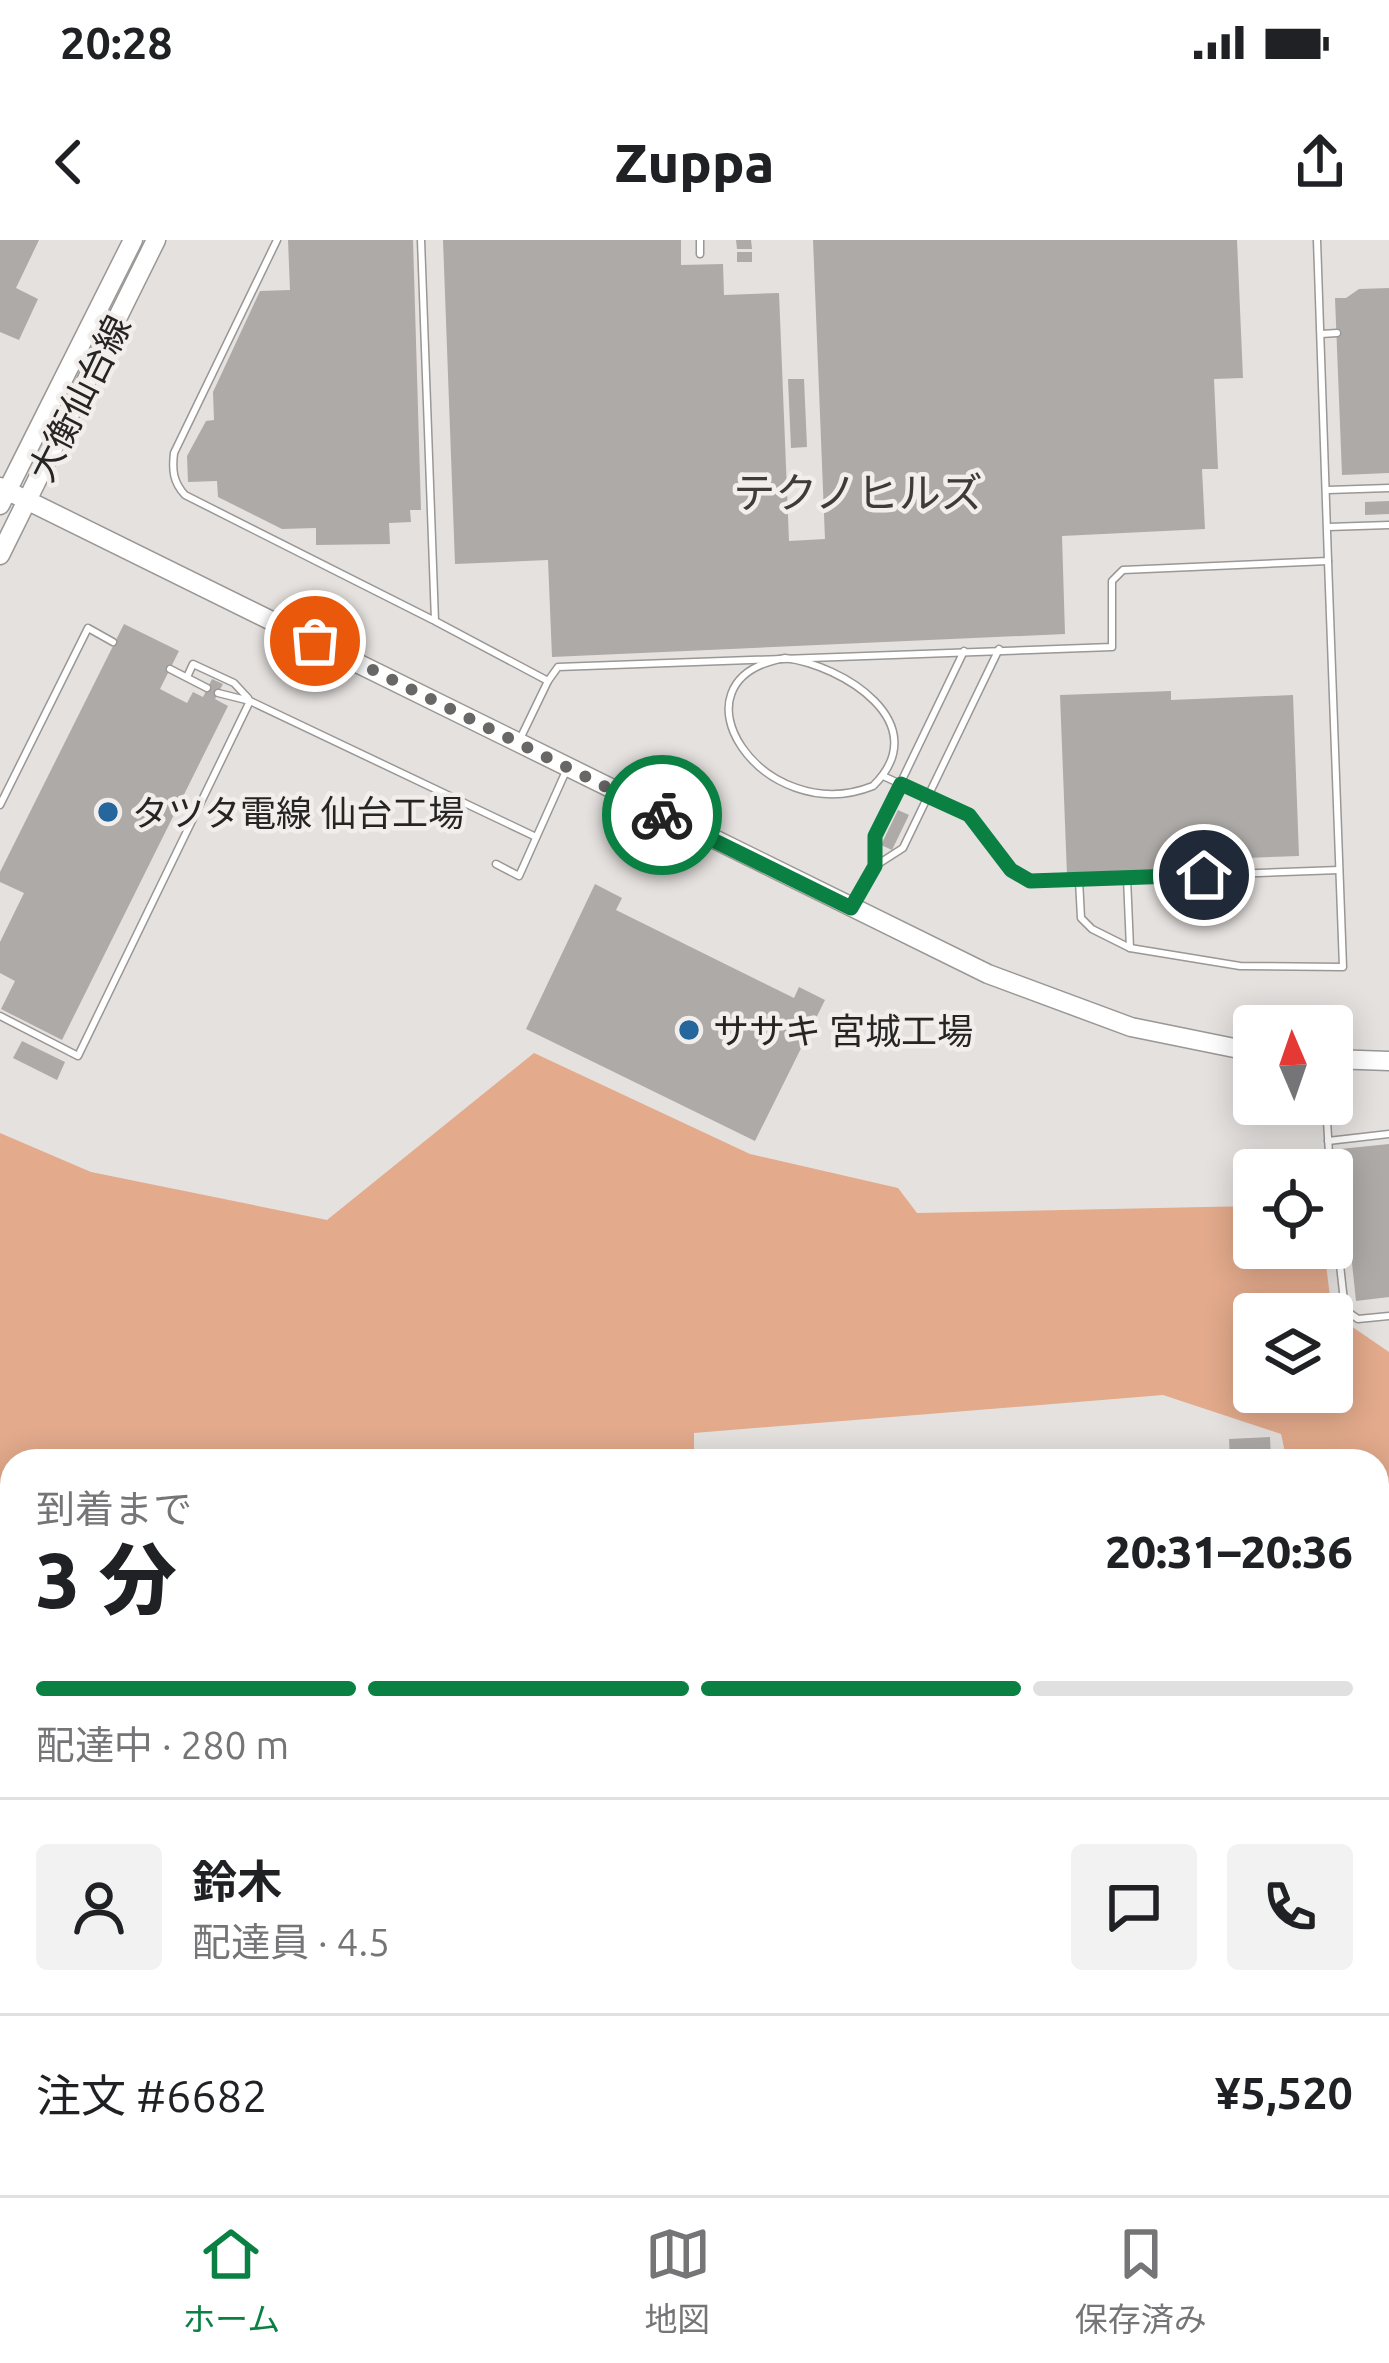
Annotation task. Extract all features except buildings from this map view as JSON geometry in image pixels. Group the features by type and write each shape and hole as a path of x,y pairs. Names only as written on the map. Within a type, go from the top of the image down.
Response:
{"street":[{"name":"大衡仙台線","path":"2,494 133,240"},
{"name":"大衡仙台線","path":"0,555 157,240"},
{"path":"2,494 27,500 988,974 1131,1027 1233,1048"},
{"path":"1353,1060 1389,1061"}],"lane":[{"path":"277,240 174,453 172,471 177,486 548,681"},
{"path":"422,240 435,621"},
{"path":"700,240 700,254"},
{"path":"1078,880 1081,918 1130,949 1240,966 1342,967 1317,240"},
{"path":"1321,334 1336,333"},
{"path":"1328,490 1389,488"},
{"path":"1328,527 1389,525"},
{"path":"518,742 559,667 1112,647 1112,581 1123,570 1328,561"},
{"path":"0,805 88,628 113,642"},
{"path":"851,908 875,866 903,848 999,649"},
{"path":"875,866 875,836 964,651"},
{"path":"785,658 838,672 883,707 892,742 883,776 857,792 801,793 752,761 728,714 731,693 743,675 761,662 785,658"},
{"path":"187,677 194,664 234,683 250,700"},
{"path":"170,669 207,688"},
{"path":"218,693 250,700 536,837"},
{"path":"0,1016 78,1056 250,700"},
{"path":"496,865 519,877 567,767"},
{"path":"883,776 969,815 1020,878 1030,881 1339,870"},
{"path":"1127,878 1130,949"},
{"path":"1327,1125 1329,1149"},
{"path":"1328,1141 1389,1134"},
{"path":"1340,1269 1345,1310 1358,1319 1389,1316"}],"shaded area":[{"path":"534,1053 750,1154 898,1188 917,1213 1233,1206 1233,1269 1327,1269 1330,1293 1233,1293 1233,1413 1353,1413 1353,1327 1389,1352 1389,1449 1284,1449 1281,1434 1163,1395 694,1433 694,1449 0,1449 0,1133 91,1172 327,1220"}],"way so far":[{"path":"315,641 662,815"}],"place":[{"name":"タツタ電線 仙台工場","path":"108,812"},
{"name":"ササキ 宮城工場","path":"689,1030"}],"district":[{"name":"テクノヒルズ","path":"858,492"}],"route":[{"path":"662,815 851,908 875,866 875,836 901,784 969,815 1020,878 1204,875"}]}
